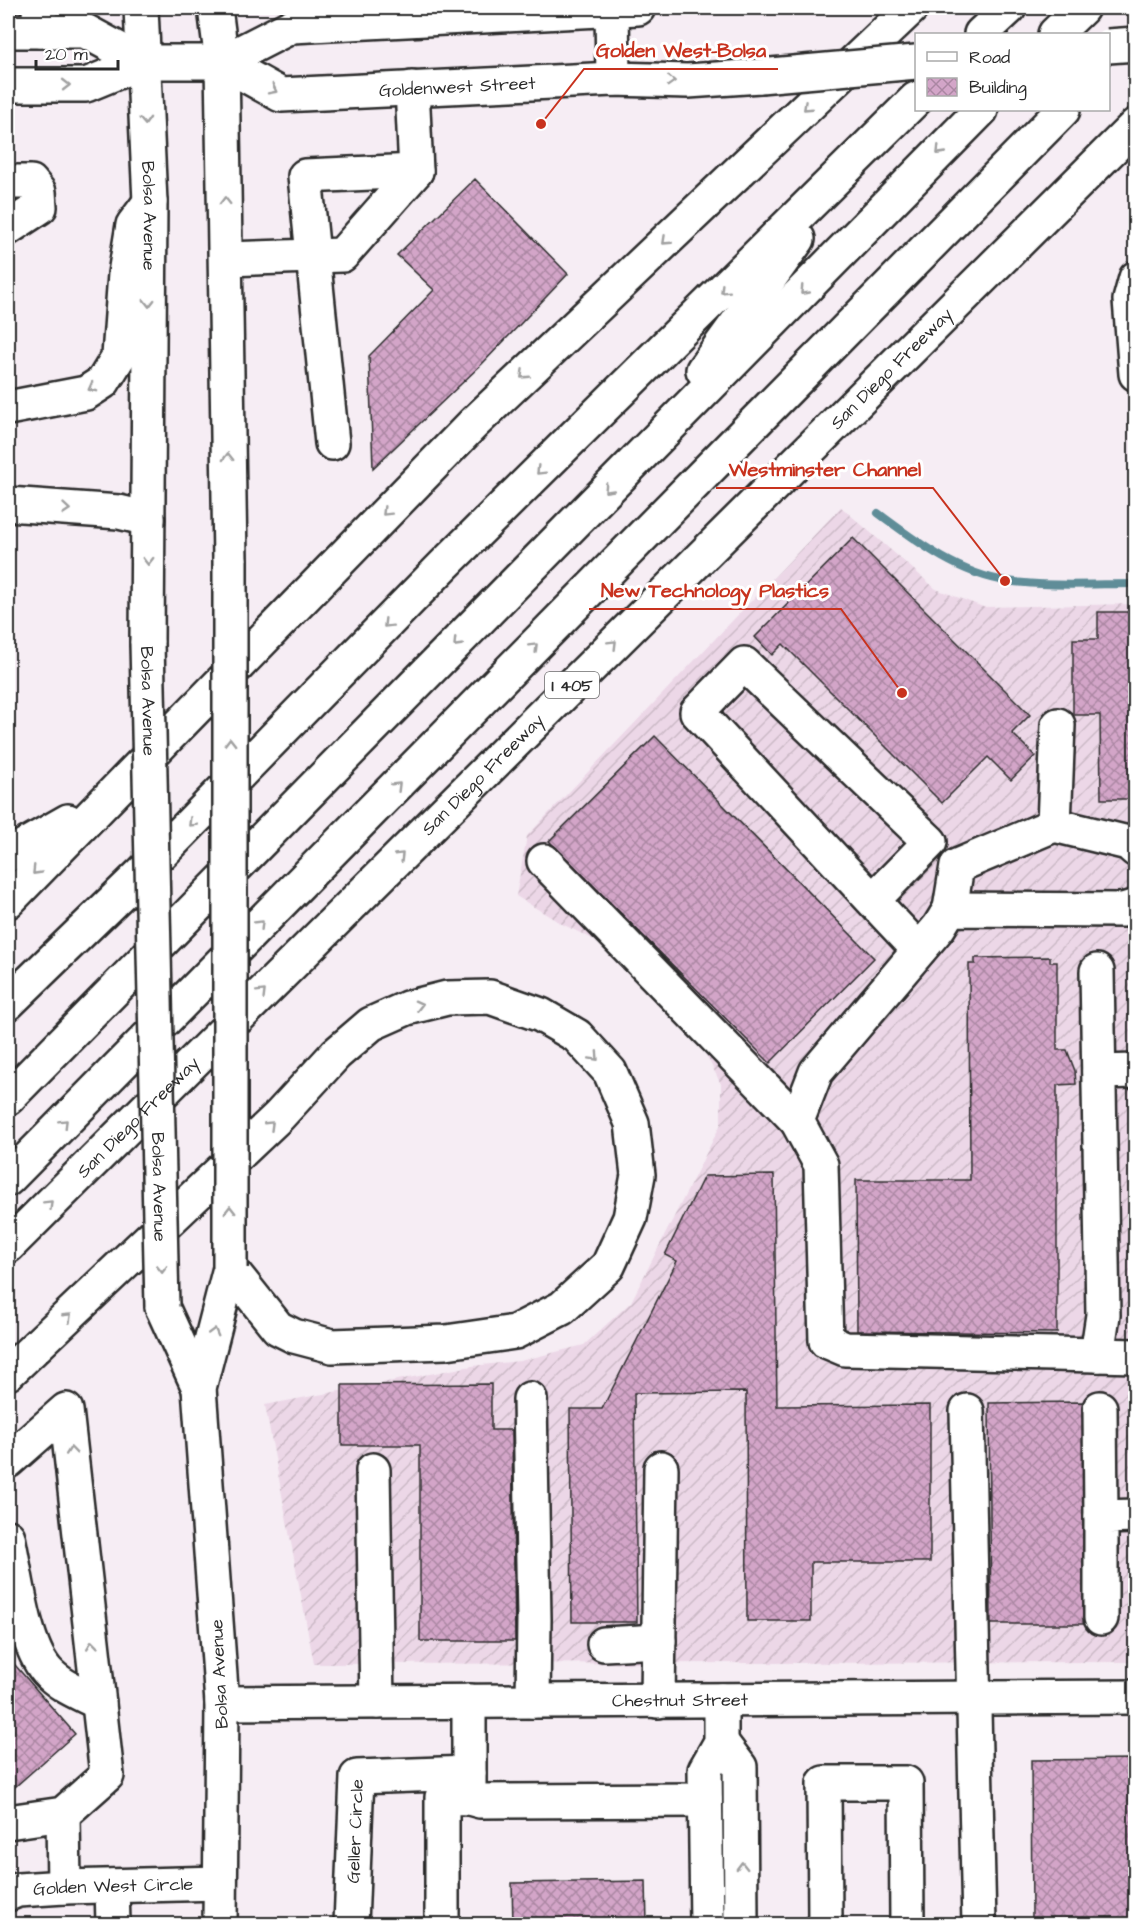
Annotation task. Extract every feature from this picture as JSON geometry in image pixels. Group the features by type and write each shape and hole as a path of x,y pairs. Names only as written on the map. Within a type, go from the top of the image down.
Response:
{"main road":[{"name":"Bolsa Avenue","path":"141,8 150,202 147,643 162,1307 199,1388"},
{"name":"Bolsa Avenue","path":"215,8 222,62 230,560 230,1268 199,1388 222,1703 220,1924"},
{"name":"Goldenwest Street","path":"8,85 87,85 142,62 222,62 292,26 620,8"},
{"path":"613,79 620,8"},
{"path":"982,33 1008,8"},
{"path":"1056,33 1082,8"},
{"path":"8,901 105,798 473,424 903,13"},
{"name":"Goldenwest Street","path":"8,31 40,19 85,31 142,62"},
{"path":"1110,61 1136,36"},
{"path":"1110,46 1136,44"},
{"name":"Goldenwest Street","path":"222,62 281,95 613,79 688,81 915,62"},
{"path":"226,259 342,255 416,171 412,88"},
{"path":"8,1003 141,874 444,565 915,100"},
{"path":"8,1098 980,111"},
{"path":"8,1179 1062,111"},
{"name":"San Diego Freeway","path":"8,1246 1136,124"},
{"path":"639,458 855,160"},
{"path":"332,443 305,176 416,171"},
{"path":"8,182 31,182 39,192 40,207 8,228"},
{"path":"8,408 86,393 103,382 119,356 125,274 133,225 150,202"},
{"path":"1136,278 1130,300 1136,374"},
{"path":"8,504 119,512 148,519"},
{"path":"919,950 697,712 744,664 957,866"},
{"path":"1054,825 1058,725"},
{"path":"8,855 105,798"},
{"path":"957,866 1054,825 1128,843 1136,849"},
{"path":"873,900 930,842"},
{"path":"544,861 797,1121 821,1165 826,1341 845,1349 1136,1356"},
{"path":"797,1121 816,1072 919,950 950,909 957,866"},
{"path":"950,909 1123,910 1136,906"},
{"path":"1097,971 1102,1315 1097,1355"},
{"path":"8,1373 279,1116 336,1054 371,1024 407,1008 447,998 490,997 541,1015 577,1036 609,1072 632,1123 638,1175 630,1218 608,1266 562,1308 515,1332 446,1342 332,1346 318,1344 278,1328 230,1268"},
{"path":"1099,1072 1136,1071"},
{"path":"530,1399 534,1619 533,1701"},
{"path":"1100,1408 1101,1618"},
{"path":"8,1461 66,1410 106,1775 63,1814 8,1822"},
{"path":"968,1412 976,1698 979,1924"},
{"path":"658,1701 661,1468"},
{"path":"374,1470 377,1702"},
{"path":"1101,1517 1136,1516"},
{"path":"8,1537 24,1622 45,1669 56,1679 99,1703"},
{"path":"604,1644 659,1641"},
{"name":"Chestnut Street","path":"222,1703 1136,1698"},
{"path":"707,1924 705,1770 721,1742 721,1700"},
{"path":"470,1701 469,1785 480,1801 705,1800"},
{"path":"721,1742 740,1767 741,1924"},
{"name":"Geller Circle","path":"351,1924 357,1777 469,1785"},
{"path":"825,1924 824,1783 906,1783 907,1924"},
{"path":"442,1924 442,1797 469,1785"},
{"path":"63,1814 64,1887"},
{"name":"Golden West Circle","path":"8,1894 18,1890 64,1887 220,1883"},
{"path":"112,1886 113,1924"}],"shaded area":[{"path":"841,507 936,589 983,607 1135,604 1135,1662 314,1664 265,1405 472,1366 520,1361 584,1345 631,1302 721,1124 721,1084 701,1045 605,945 562,924 516,896 527,836"}],"building":[{"path":"475,179 568,274 482,364 373,468 369,356 434,290 397,255"},
{"path":"853,538 1030,715 1012,733 1035,756 1011,780 988,757 942,803 783,644 772,655 755,637"},
{"path":"1098,612 1136,612 1136,799 1101,799 1100,715 1073,715 1073,639 1098,639"},
{"path":"655,736 874,958 770,1063 549,841"},
{"path":"1050,957 1050,962 1057,962 1057,1050 1067,1050 1075,1071 1076,1084 1057,1085 1057,1333 857,1331 856,1180 970,1180 969,964 975,964 975,958"},
{"path":"774,1175 777,1406 930,1405 930,1562 811,1562 811,1621 747,1621 746,1392 634,1393 637,1622 572,1622 570,1409 602,1409 677,1261 665,1255 704,1176"},
{"path":"491,1384 491,1430 512,1430 515,1641 420,1641 420,1445 342,1445 342,1385"},
{"path":"1083,1402 1084,1624 991,1624 989,1403"},
{"path":"8,1657 75,1734 8,1793"},
{"path":"1136,1759 1136,1924 1032,1924 1031,1760"},
{"path":"646,1881 647,1924 513,1924 512,1883"}],"waterway":[{"path":"878,513 938,555 989,577 1039,584 1136,584"}],"place":[{"name":"Golden West-Bolsa","path":"541,124"},
{"name":"Westminster Channel","path":"1005,581"},
{"name":"New Technology Plastics","path":"902,693"}]}
